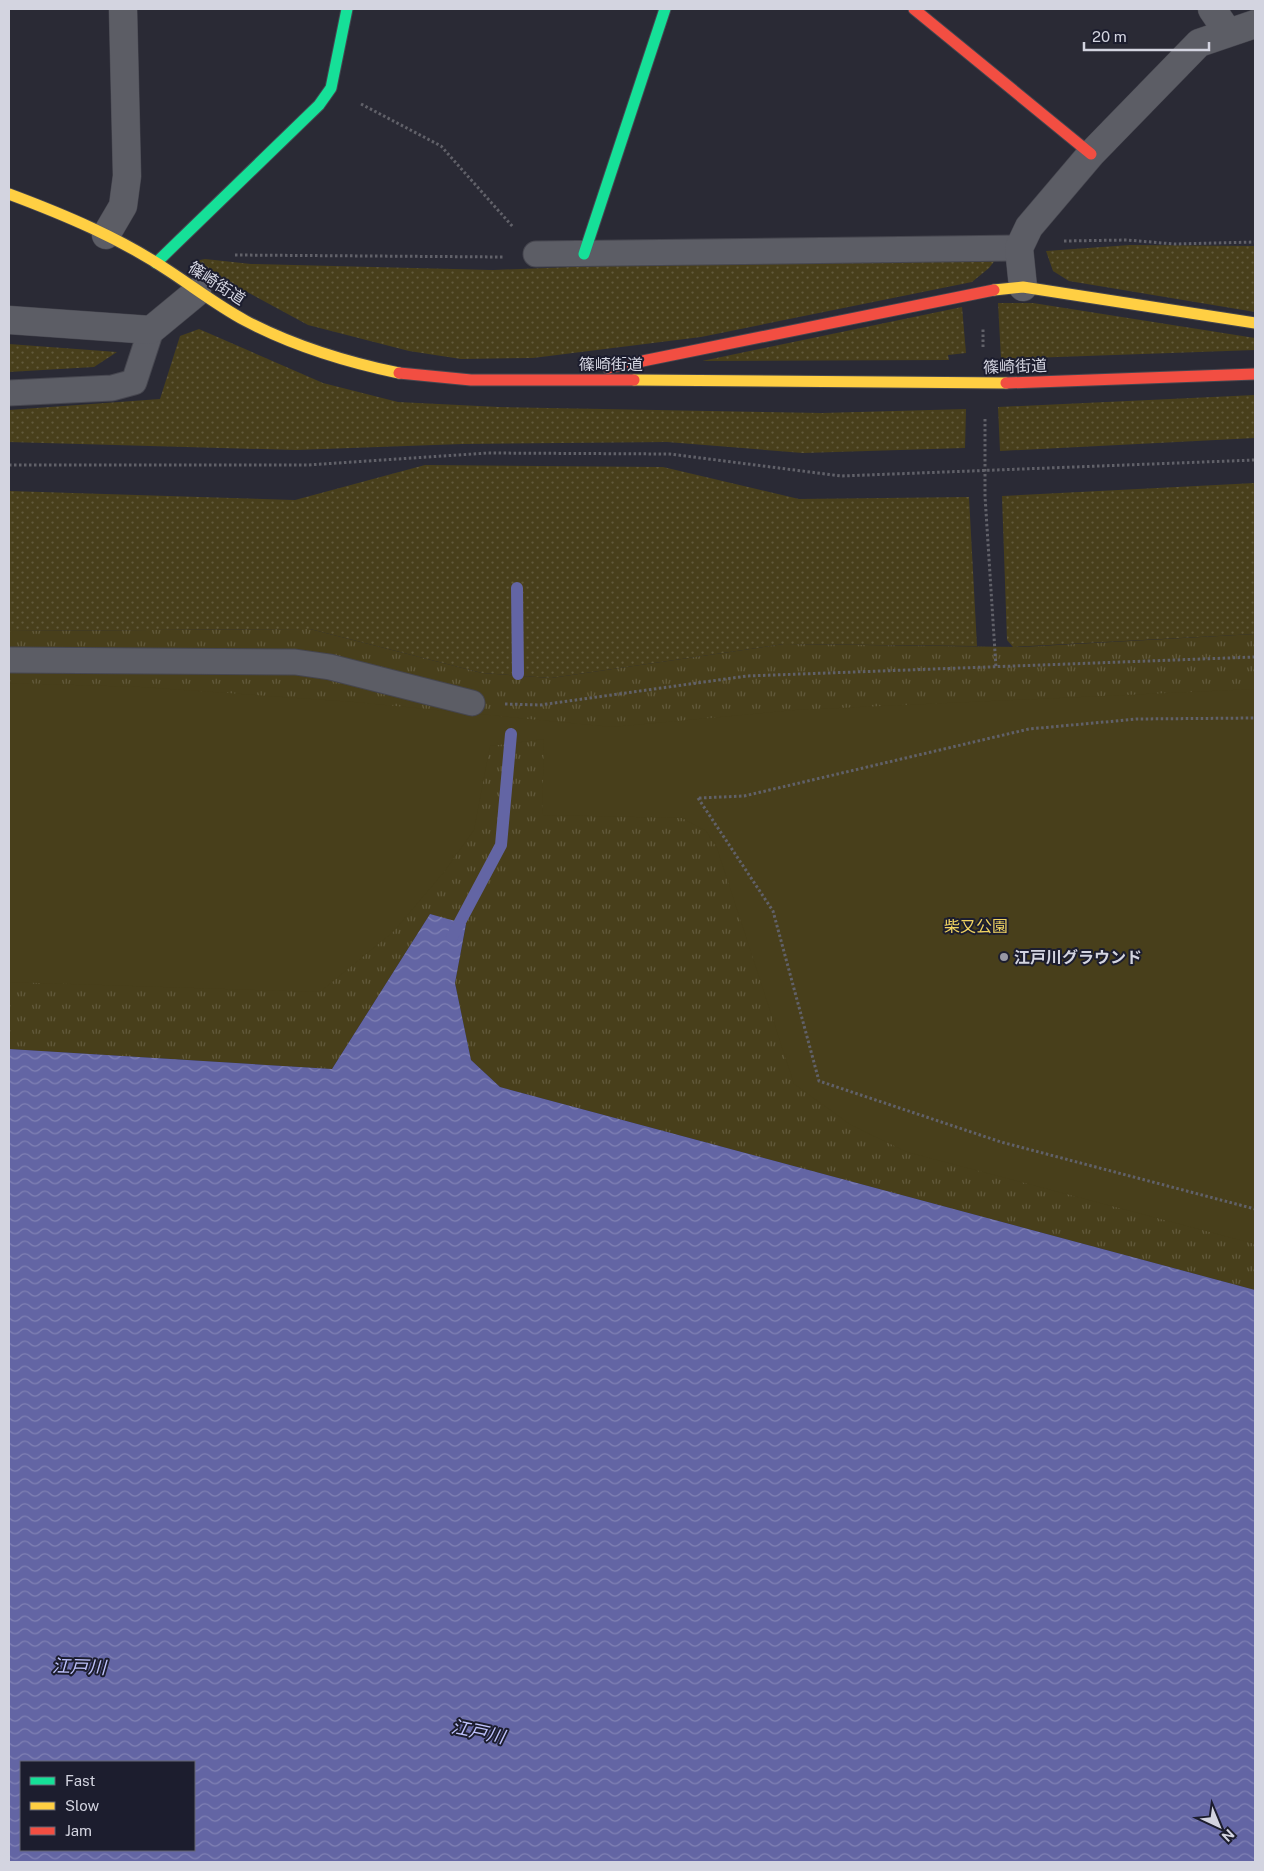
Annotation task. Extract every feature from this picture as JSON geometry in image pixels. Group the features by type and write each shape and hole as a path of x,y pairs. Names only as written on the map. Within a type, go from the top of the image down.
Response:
{"street":[{"path":"106,235 123,206 127,176 123,9"},
{"path":"156,263 319,105 331,88 348,9"},
{"path":"584,254 665,9"},
{"path":"914,9 1091,154"},
{"path":"1212,9 1227,31"},
{"path":"1023,287 1019,248 1029,227 1091,154 1199,43 1227,31 1255,24"},
{"name":"篠崎街道","path":"9,194 65,216 106,235 156,263 198,292 246,321 281,337 354,364 413,376 471,380 538,381 753,380 968,384 1255,374"},
{"path":"538,381 725,346 989,291 1023,287 1255,323"},
{"path":"9,320 151,330 198,292"}],"lane":[{"path":"536,254 1019,248"},
{"path":"9,393 112,388 134,382 151,330"},
{"path":"9,660 294,662 330,667 472,703"}],"path":[{"path":"331,88 441,146 536,254"},
{"path":"1055,242 1127,240 1174,244 1255,242"},
{"path":"235,255 513,257 536,254"},
{"path":"983,323 983,351"},
{"path":"985,412 985,469 992,637 996,668"},
{"path":"9,465 308,465 488,453 670,454 842,476 1255,460"},
{"path":"472,703 540,705 747,676 1255,657"},
{"path":"1255,718 1137,719 1029,729 744,796 698,798 773,911 819,1081 1001,1142 1255,1209"}],"green space":[{"path":"1130,245 1255,246 1255,312 1069,281 1053,271 1046,251"},
{"path":"205,259 251,264 493,270 676,263 996,259 989,268 972,282 701,337 533,358 461,359 409,351 308,325 223,279 195,261"},
{"path":"998,303 1033,303 1255,338 1255,350 1001,359"},
{"path":"962,307 966,353 948,355 949,360 702,361"},
{"path":"199,329 323,383 398,402 499,407 822,413 966,409 965,448 803,453 667,442 462,444 296,450 9,442 9,410 160,399 180,336"},
{"path":"9,344 117,352 94,367 9,372"},
{"path":"1255,395 1255,438 1000,451 998,407"},
{"path":"425,465 663,467 799,499 969,497 977,646 784,644 551,678 482,673 310,629 9,631 9,491 295,500"},
{"path":"1255,483 1255,634 1013,647 1007,640 1002,496"},
{"name":"江戸川グラウンド","path":"310,629 482,673 551,678 784,644 1022,647 1255,634 1255,1290 500,1087 471,1060 455,983 466,925 430,914 332,1069 9,1049 9,631"},
{"name":"江戸川グラウンド","path":"9,683 141,687 354,702 612,727 795,710 1255,689 1255,1244 907,1152 851,1125 794,1084 717,848 706,831 682,818 542,815 544,739 490,746 474,830 444,872 393,932 320,992 9,982"}],"water":[{"name":"江戸川","path":"430,914 466,924 455,983 471,1060 500,1087 1255,1290 1255,1862 9,1862 9,1049 332,1069"}],"waterway":[{"path":"517,588 518,674"},
{"path":"452,937 501,845 511,734"}],"traffic: fast":[{"path":"156,263 319,105 331,88 347,9"},
{"path":"584,254 665,9"}],"traffic: slow":[{"path":"9,194 51,210 131,248 226,309 264,330 302,346 359,364 399,373"},
{"path":"994,290 1023,287 1255,323"},
{"path":"634,380 1006,383"}],"traffic: jam":[{"path":"914,9 1091,154"},
{"path":"608,368 994,290"},
{"path":"399,373 471,380 634,380"},
{"path":"1006,383 1255,374"}],"place":[{"name":"江戸川グラウンド","path":"1004,957"}],"park label":[{"name":"柴又公園","path":"976,926"}]}
